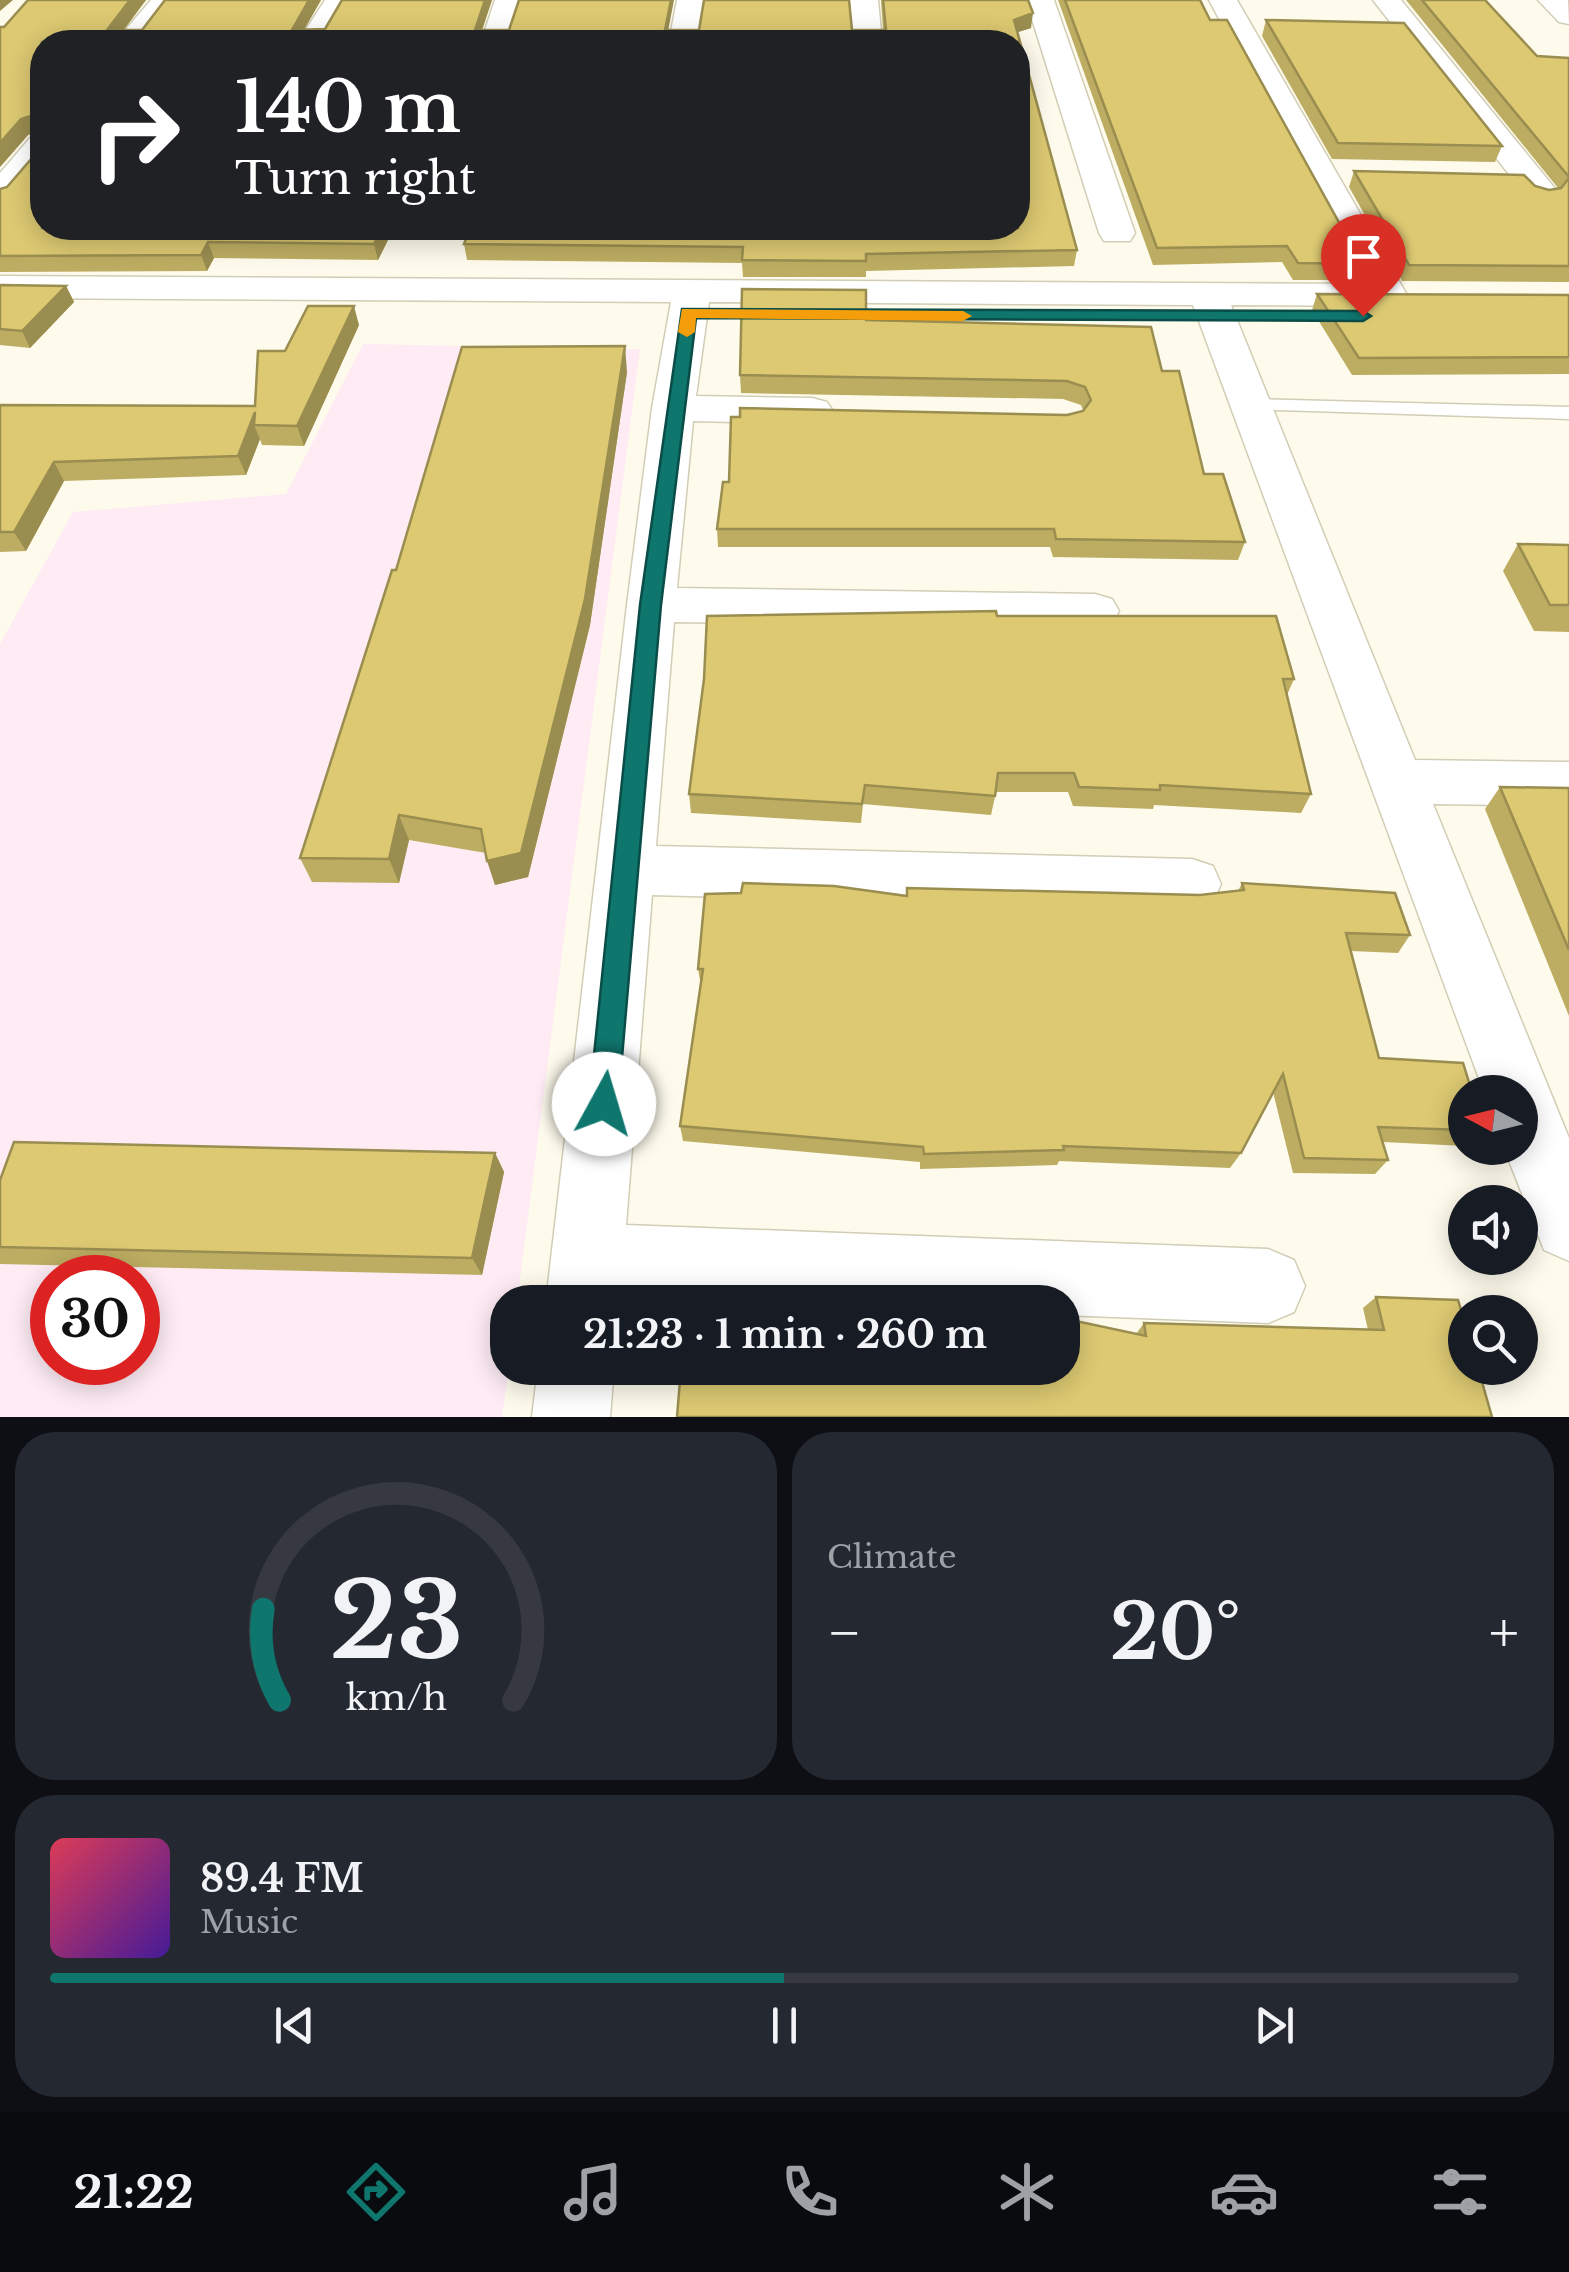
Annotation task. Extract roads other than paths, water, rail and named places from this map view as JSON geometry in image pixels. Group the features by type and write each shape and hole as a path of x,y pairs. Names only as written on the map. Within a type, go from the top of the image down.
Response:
{"street":[{"path":"140,30 166,0"},
{"path":"320,30 339,0"},
{"path":"498,30 509,0"},
{"path":"686,30 691,0"},
{"path":"864,0 867,30"},
{"path":"1040,0 1117,233"},
{"path":"0,287 966,306 1410,302 1320,173 1223,0"},
{"path":"1388,0 1534,185 1490,176"},
{"path":"1552,0 1569,16"},
{"path":"0,194 30,158"},
{"path":"1320,173 1358,174"},
{"path":"0,312 690,302"},
{"path":"690,302 650,605 628,870 585,1282 1268,1286"},
{"path":"1213,306 1510,1075"},
{"path":"673,408 854,412"},
{"path":"650,605 1095,611"},
{"path":"1396,782 1569,784"},
{"path":"628,870 1192,884"},
{"path":"1538,1146 1569,1225"},
{"path":"571,1417 574,1385"}],"lane":[{"path":"1253,404 1569,412"}]}
